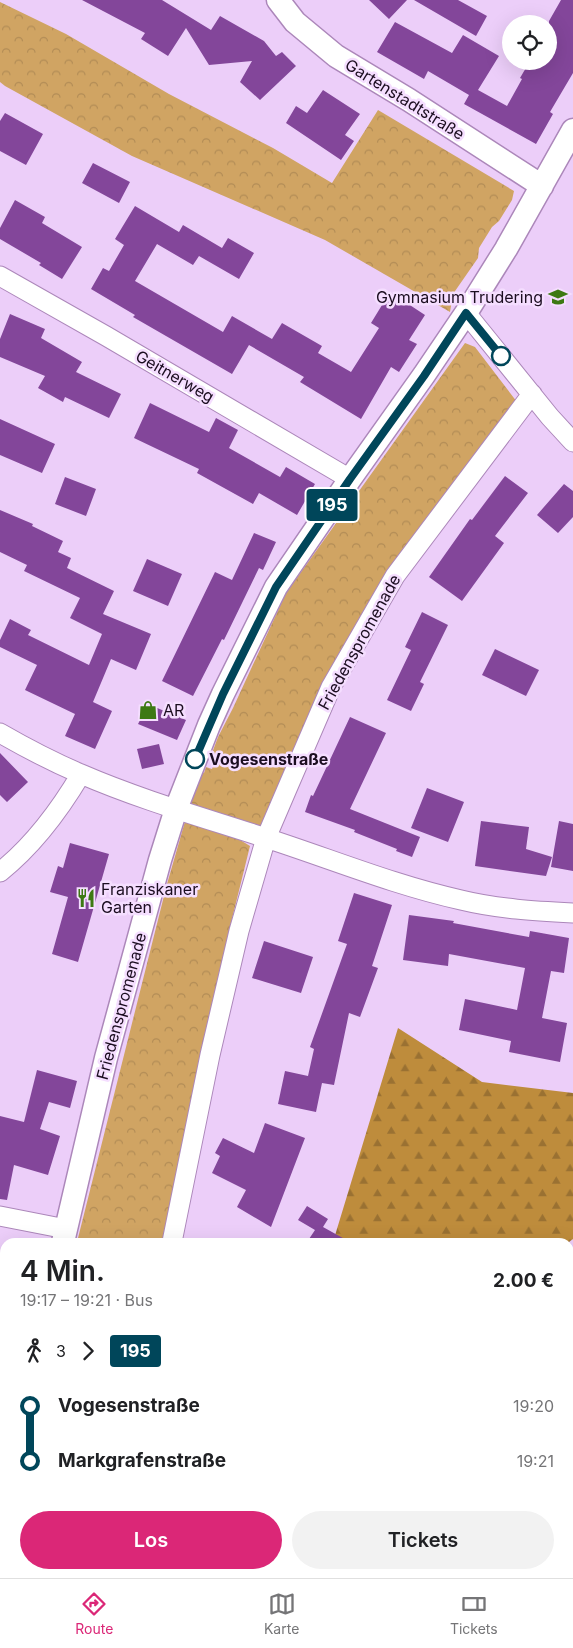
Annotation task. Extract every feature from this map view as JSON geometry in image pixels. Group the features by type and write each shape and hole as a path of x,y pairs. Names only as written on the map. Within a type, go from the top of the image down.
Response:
{"street":[{"name":"Gartenstadtstraße","path":"278,0 295,22 336,56 409,100 542,186"},
{"name":"Friedenspromenade","path":"64,1236 106,1058 160,860 176,809 209,724 276,587 466,313 506,249 573,130"},
{"name":"Geitnerweg","path":"0,276 350,479"},
{"path":"466,313 573,442"},
{"name":"Friedenspromenade","path":"173,1238 210,1054 240,931 266,838 331,687 395,576 532,394"},
{"path":"0,733 38,754 81,774 176,809 399,884 462,901 523,911 573,913"},
{"path":"0,872 48,824 62,806 81,774"},
{"path":"0,1216 64,1236"}],"green space":[{"path":"0,2 66,34 169,94 273,148 332,183 378,110 514,191 512,200 499,221 492,227 479,248 478,258 453,294 450,312 325,240 132,156 5,86 0,82"},
{"path":"465,343 475,347 517,402 325,685 261,826 189,803 201,772 204,773 206,767 212,769 217,756 212,753 218,737 286,593"},
{"path":"186,818 232,835 250,846 230,927 166,1238 78,1238 167,884"},
{"path":"398,1028 482,1082 573,1093 573,1238 334,1238"}],"building":[{"path":"82,0 162,0 211,30 220,16 264,41 276,56 282,52 296,66 260,100 240,82 252,61 209,65 186,28 168,56 141,39 145,33"},
{"path":"369,0 407,0 389,19"},
{"path":"414,0 458,0 487,16 476,36"},
{"path":"561,0 573,0 573,73 550,112 553,114 536,144 464,104 469,95 428,71 424,79 377,52 395,22 452,53 463,35 499,56 478,90 507,106 522,79 520,78 525,70 557,70 557,15 552,15"},
{"path":"323,90 360,114 345,135 354,141 341,160 286,123 296,106 307,113"},
{"path":"5,113 43,134 26,165 0,151 0,121"},
{"path":"93,163 130,182 119,203 82,183"},
{"path":"15,200 45,217 42,223 82,247 62,279 39,265 41,263 0,239 0,228"},
{"path":"135,206 179,232 183,225 222,248 228,238 254,253 239,279 199,256 193,265 157,244 135,281 223,332 232,316 272,339 282,323 322,346 318,353 351,372 379,328 371,323 390,292 425,315 409,340 417,344 399,372 391,367 361,419 300,382 304,377 249,345 232,374 133,317 135,315 91,289 103,268 109,271 124,245 115,239"},
{"path":"10,314 45,329 41,338 82,362 76,372 121,394 109,418 65,397 63,402 38,388 45,376 0,357 0,339"},
{"path":"150,403 209,432 216,418 238,430 229,448 280,477 286,467 315,484 297,515 259,493 253,504 197,473 199,469 134,438"},
{"path":"0,419 55,444 42,473 0,455"},
{"path":"505,476 528,493 495,536 504,543 462,601 429,577 470,519 472,520"},
{"path":"65,477 96,489 86,516 55,504"},
{"path":"564,484 573,491 573,517 558,533 537,515"},
{"path":"0,510 33,524 32,526 63,541 58,552 71,558 67,568 114,591 103,614 151,634 136,670 111,659 93,702 112,711 95,749 65,736 75,714 25,690 37,665 0,647 0,640 10,619 31,630 28,635 89,665 102,634 70,618 80,598 24,571 27,565 0,552"},
{"path":"254,533 276,542 263,570 259,568 224,640 222,639 193,696 162,681 215,572 232,580"},
{"path":"147,559 182,574 168,606 133,591"},
{"path":"422,612 448,625 420,682 424,684 411,711 387,700 411,650 405,647"},
{"path":"495,649 539,670 526,696 482,675"},
{"name":"AR","path":"150,705 186,720 177,740 138,724"},
{"path":"350,717 386,733 350,809 420,837 412,857 354,832 355,830 305,812 311,795 313,796"},
{"path":"159,744 164,764 142,769 137,749"},
{"path":"0,753 28,782 7,802 0,795"},
{"path":"427,788 464,802 448,842 411,828"},
{"path":"481,821 529,827 526,849 552,857 546,876 475,866"},
{"path":"559,821 573,824 573,871 551,867"},
{"path":"70,843 109,854 78,962 52,954 68,897 50,892 58,866 63,868"},
{"path":"354,893 392,905 372,966 378,968 360,1017 349,1013 334,1085 322,1083 316,1112 278,1104 285,1071 308,1076 314,1049 310,1047 347,944 338,941"},
{"path":"409,915 454,921 453,923 529,937 530,931 569,938 564,973 551,971 542,1018 567,1023 560,1062 509,1052 511,1041 459,1030 465,999 517,1010 525,968 449,954 448,966 403,960"},
{"path":"264,941 313,957 301,993 252,978"},
{"path":"37,1070 77,1081 70,1108 49,1102 40,1129 60,1136 48,1175 14,1165 7,1200 0,1199 0,1116 24,1122"},
{"path":"265,1123 305,1138 271,1227 237,1207 246,1190 212,1173 220,1156 215,1153 223,1138 254,1153"},
{"path":"307,1206 328,1219 323,1227 343,1238 310,1238 315,1230 298,1220"}],"bus line":[{"name":"195","path":"195,759 223,694 276,587 466,313 501,356"}],"place":[{"name":"Gymnasium Trudering","path":"558,297"},
{"name":"AR","path":"148,710"},
{"name":"Vogesenstraße","path":"195,759"},
{"name":"Franziskaner Garten","path":"86,898"}]}
